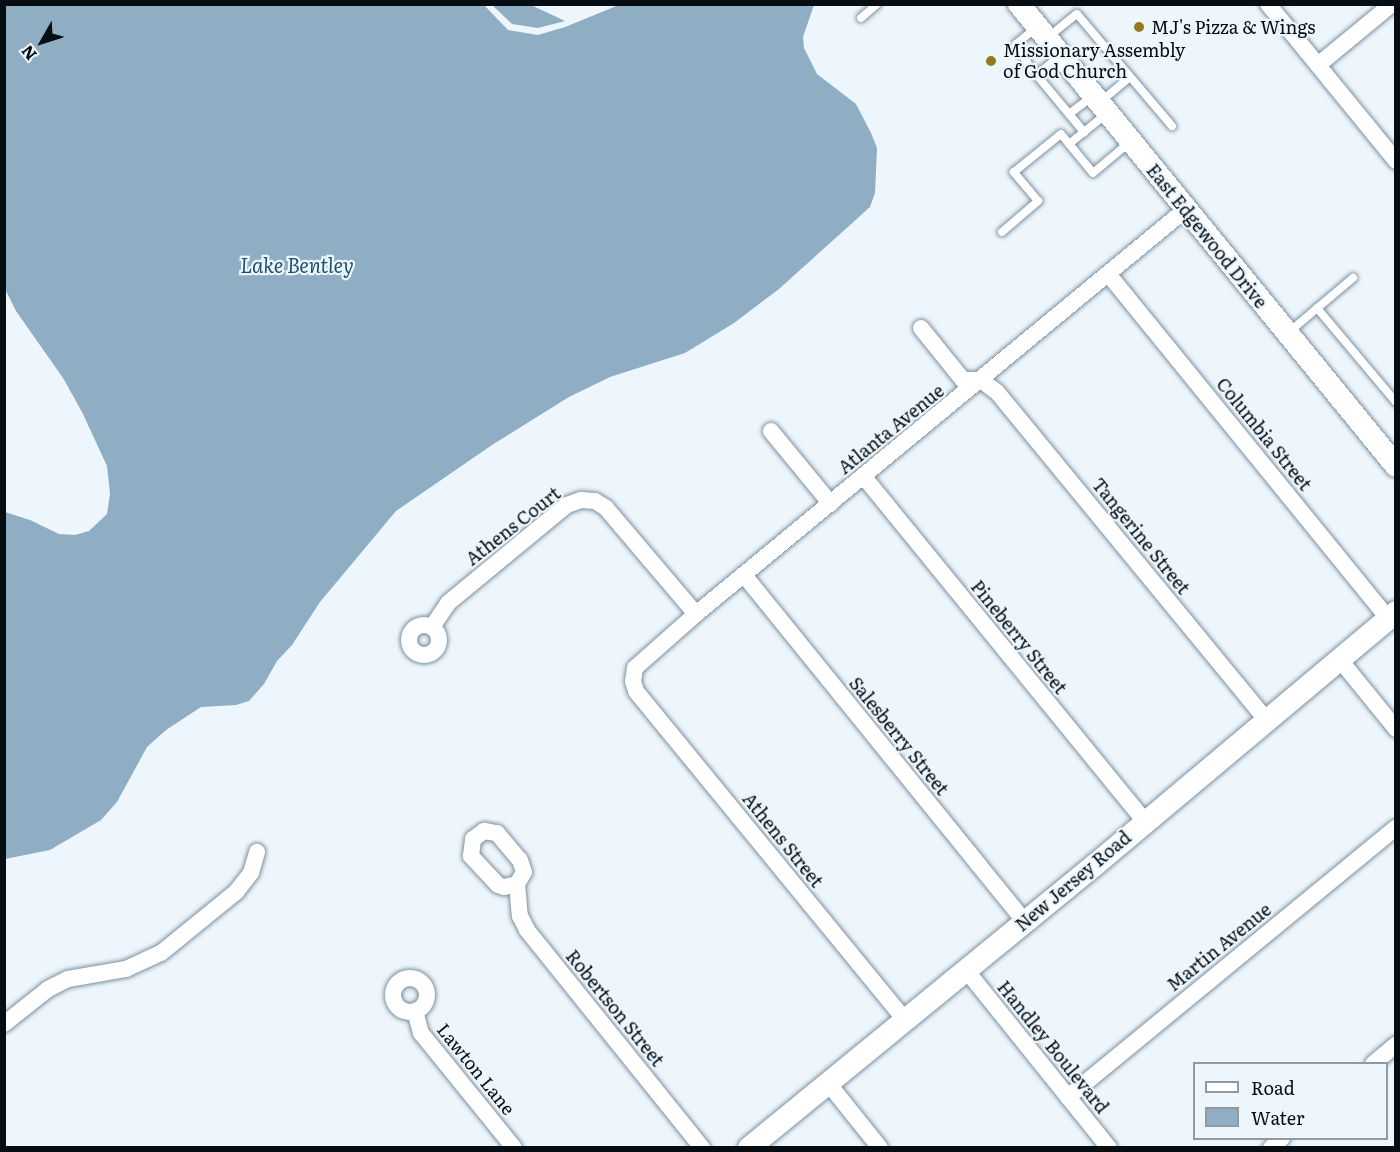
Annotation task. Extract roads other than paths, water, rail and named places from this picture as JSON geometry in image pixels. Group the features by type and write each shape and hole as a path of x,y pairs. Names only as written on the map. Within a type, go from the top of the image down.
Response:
{"street":[{"name":"East Edgewood Drive","path":"1019,4 1395,466"},
{"path":"1268,4 1395,161"},
{"path":"1318,65 1392,4"},
{"name":"Atlanta Avenue","path":"634,684 634,668 696,614 1109,275 1186,209"},
{"name":"Columbia Street","path":"1109,275 1392,615"},
{"path":"921,328 963,380 981,380"},
{"name":"Tangerine Street","path":"981,380 997,392 1267,721"},
{"path":"771,431 831,504"},
{"name":"Pineberry Street","path":"864,477 1145,821"},
{"name":"Athens Court","path":"432,627 448,603 567,505 580,500 595,501 606,508 696,614"},
{"name":"Salesberry Street","path":"744,575 1024,921"},
{"name":"New Jersey Road","path":"749,1148 1267,721 1392,615"},
{"path":"1340,660 1395,729"},
{"name":"Athens Street","path":"634,684 636,691 905,1020"},
{"name":"Martin Avenue","path":"1068,1097 1395,828"},
{"path":"4,1024 48,989 68,979 126,969 160,953 236,892 251,873 257,852"},
{"name":"Robertson Street","path":"517,884 520,916 527,930 702,1148"},
{"name":"Handley Boulevard","path":"966,970 1109,1148"},
{"name":"Lawton Lane","path":"414,1011 421,1033 514,1148"},
{"path":"1375,1062 1395,1046"},
{"path":"828,1083 880,1148"}],"lane":[{"path":"861,18 878,4"},
{"path":"1084,132 1037,75 1016,44 1077,14 1172,126"},
{"path":"1037,75 1061,56"},
{"path":"1069,144 1084,132 1100,104 1130,77"},
{"path":"1069,114 1100,104"},
{"path":"1002,232 1038,201 1014,172 1060,134 1093,173 1131,142"},
{"path":"1287,334 1353,279"},
{"path":"1317,308 1395,402"}],"water":[{"name":"Lake Bentley","path":"5,4 484,5 508,30 538,35 565,27 619,5 814,5 803,37 804,48 817,74 856,104 871,133 877,148 875,193 870,207 779,289 734,323 685,353 610,377 569,397 492,445 396,511 320,602 292,645 277,661 264,684 249,701 236,705 201,707 166,730 147,747 117,802 101,820 50,850 5,859 5,512 30,520 59,534 75,535 89,531 107,514 110,494 107,466 82,412 63,378 16,311 5,289"},
{"path":"492,5 531,5 565,21 538,28 512,24"}],"place":[{"name":"MJ's Pizza & Wings","path":"1139,27"},
{"name":"Missionary Assembly of God Church","path":"991,61"}]}
